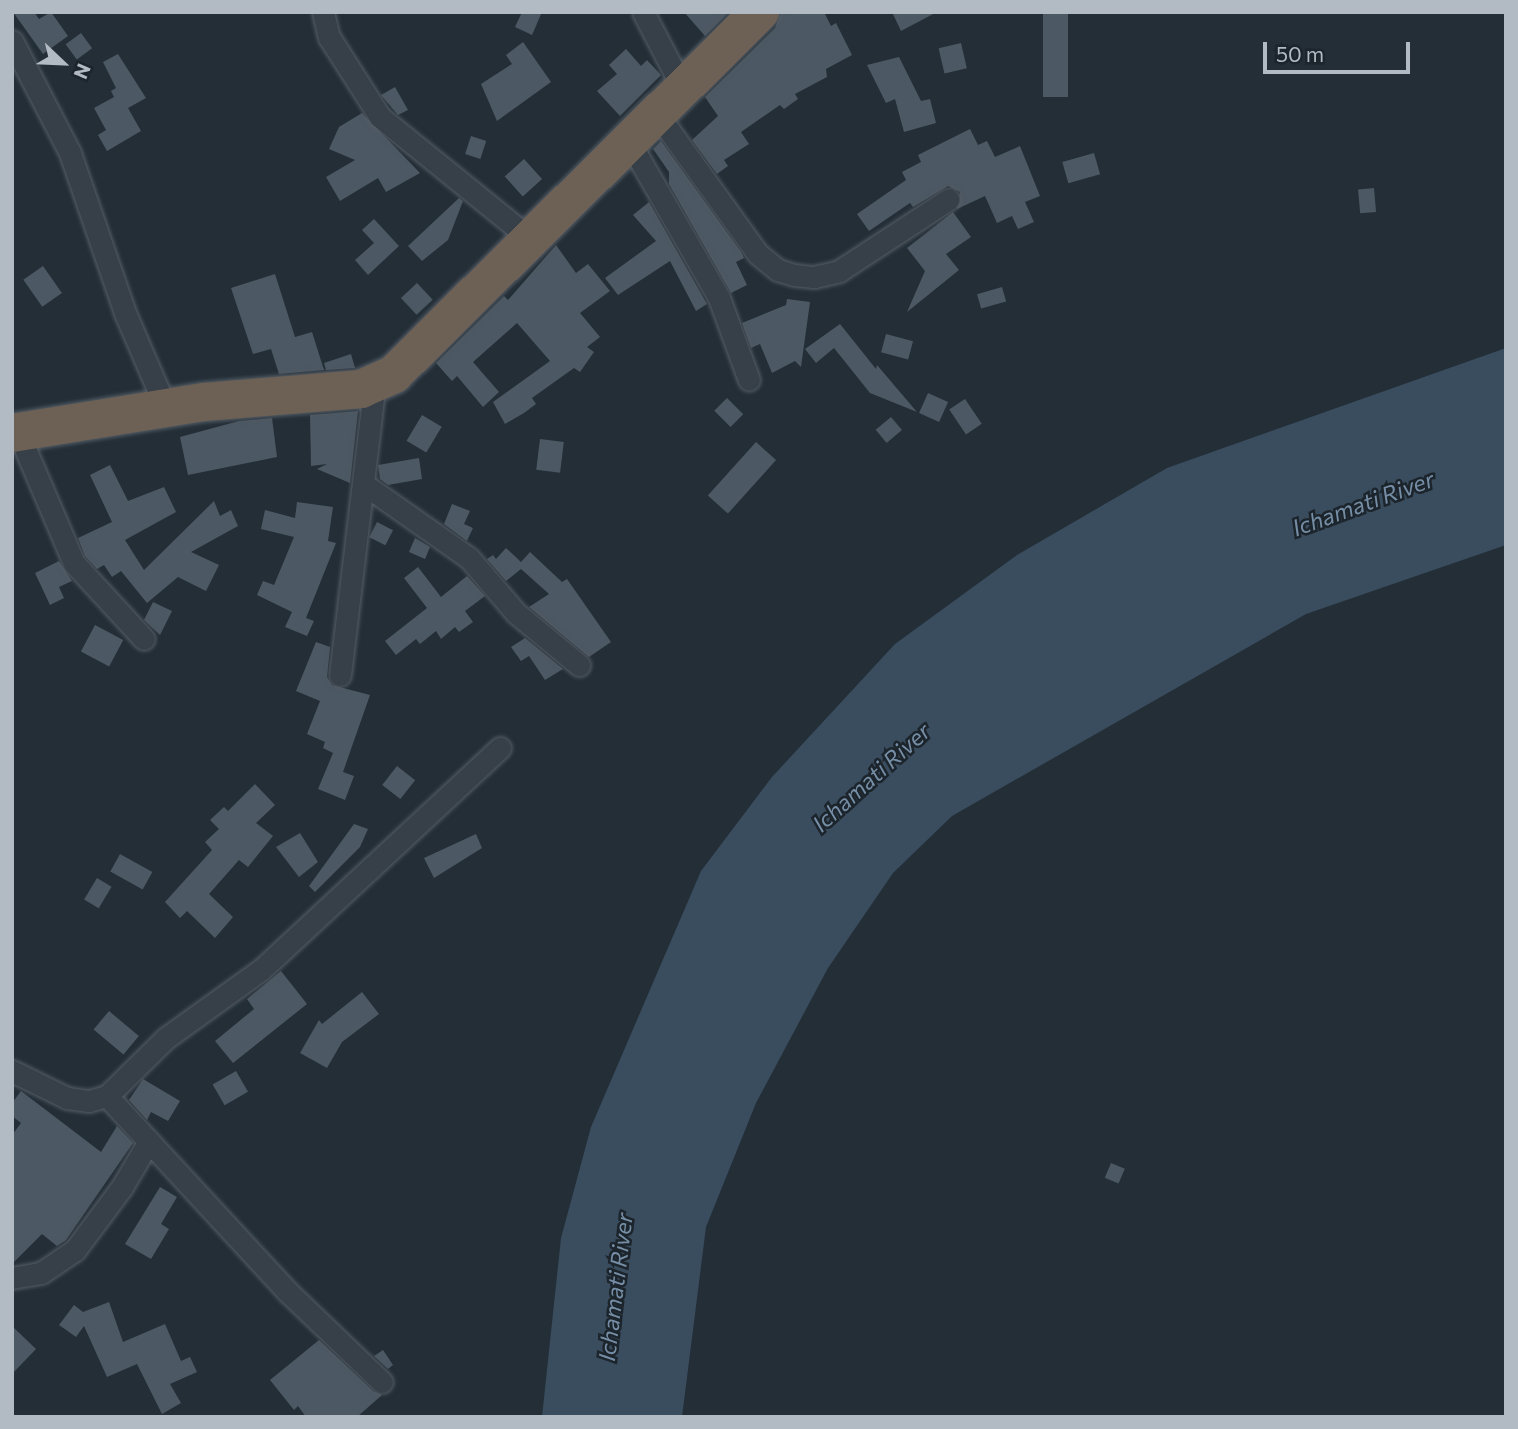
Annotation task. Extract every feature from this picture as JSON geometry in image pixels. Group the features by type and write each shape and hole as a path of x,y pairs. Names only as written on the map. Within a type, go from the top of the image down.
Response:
{"highway":[{"path":"15,432 166,408 324,394 375,383 418,354 760,12"}],"street":[{"path":"323,12 329,37 380,117 533,241"},
{"path":"643,12 671,102 758,254 778,270 814,277 839,271 949,199"},
{"path":"12,41 70,153 125,313 166,408"},
{"path":"630,143 719,298 749,380"},
{"path":"340,675 365,485 375,383"},
{"path":"15,432 74,563 144,639"},
{"path":"365,485 469,558 516,613 579,665"},
{"path":"12,1071 66,1098 89,1101 107,1096 176,1030 262,968 500,748"},
{"path":"107,1096 288,1292 382,1382"},
{"path":"13,1278 41,1273 75,1250 122,1187 149,1141"}],"water":[{"name":"Ichamati River","path":"1506,348 1506,545 1306,614 952,816 893,873 828,968 756,1103 706,1227 682,1417 542,1417 561,1238 591,1127 701,871 772,777 895,644 1017,555 1167,468"}],"building":[{"path":"13,12 34,12 39,19 51,12 68,36 43,54"},
{"path":"522,12 542,12 532,35 515,27"},
{"path":"684,12 729,12 705,36"},
{"path":"781,12 824,12 831,26 836,23 852,55 826,69 827,77 795,94 798,99 784,109 780,105 741,132 749,144 724,160 728,166 717,174 692,140 718,116 705,97 775,28"},
{"path":"892,12 937,12 901,31"},
{"path":"1043,12 1068,12 1068,97 1043,97"},
{"path":"81,33 92,48 77,60 66,44"},
{"path":"523,42 551,82 497,121 481,84 512,64 506,55"},
{"path":"961,43 967,68 944,74 939,48"},
{"path":"626,49 641,66 647,60 661,75 620,116 597,91 617,74 609,65"},
{"path":"118,54 146,98 128,108 141,131 107,151 98,135 106,130 94,108 114,97 111,91 116,88 103,62"},
{"path":"899,57 921,101 930,99 936,123 904,132 895,99 886,103 867,65"},
{"path":"395,87 408,110 398,115 381,95"},
{"path":"362,113 420,173 386,192 378,178 340,201 326,177 355,160 329,149 339,127"},
{"path":"970,129 978,145 987,141 995,157 1020,146 1040,196 1025,202 1034,222 1018,229 1012,216 997,223 985,196 957,209 960,192 948,186 913,207 910,203 869,231 857,214 906,180 902,172 921,162 918,155"},
{"path":"471,136 486,141 480,159 465,154"},
{"path":"661,141 741,252 744,258 736,262 747,285 731,293 669,184 669,172 653,149"},
{"path":"1094,153 1100,174 1068,183 1062,162"},
{"path":"524,159 542,179 523,196 505,176"},
{"path":"1374,188 1376,212 1360,213 1358,189"},
{"path":"459,198 463,201 448,240 422,261 408,246"},
{"path":"649,202 707,304 696,311 670,261 618,295 605,278 656,241 633,215"},
{"path":"953,212 971,237 946,254 959,270 907,312 925,271 907,248"},
{"path":"374,219 399,246 368,275 355,260 374,243 362,230"},
{"path":"556,245 576,273 588,264 610,291 580,313 600,337 587,347 594,352 580,372 574,368 532,398 536,404 505,424 493,402 550,361 517,323 473,362 499,392 483,407 457,376 452,381 436,363 504,296 508,300"},
{"path":"43,266 62,293 42,307 23,280"},
{"path":"275,274 295,337 312,332 324,370 279,374 271,349 253,354 231,288"},
{"path":"417,283 433,300 417,315 401,298"},
{"path":"1002,287 1006,301 981,309 977,294"},
{"path":"787,299 810,302 801,367 795,361 772,373 760,344 751,348 742,323 786,305"},
{"path":"840,324 876,369 877,365 917,412 870,393 834,348 816,363 805,349"},
{"path":"886,334 913,341 908,360 881,352"},
{"path":"351,354 355,368 326,370 324,363"},
{"path":"928,393 948,402 939,422 919,413"},
{"path":"727,398 743,414 731,427 714,411"},
{"path":"965,399 982,424 966,434 949,410"},
{"path":"358,411 350,483 317,469 327,464 311,466 310,415"},
{"path":"422,415 442,427 426,453 407,441"},
{"path":"891,417 902,430 887,443 876,430"},
{"path":"272,418 277,457 188,475 180,437 239,421"},
{"path":"540,439 564,442 560,473 536,470"},
{"path":"756,442 776,460 728,514 708,496"},
{"path":"419,458 422,479 388,485 380,479 378,465"},
{"path":"110,465 128,501 164,487 176,512 125,540 144,570 214,501 220,516 231,510 238,526 191,552 219,565 206,591 178,577 147,603 121,571 112,577 104,565 97,569 85,556 78,538 112,522 90,475"},
{"path":"297,502 333,507 328,541 336,543 306,618 314,621 307,636 285,627 292,612 257,595 263,581 274,585 294,537 261,529 265,510 295,518"},
{"path":"452,504 470,511 464,524 473,528 467,541 444,524"},
{"path":"377,522 393,530 385,545 369,537"},
{"path":"415,538 430,547 425,559 409,552"},
{"path":"506,548 521,562 530,552 562,582 567,579 611,642 589,657 529,607 549,594 521,569 506,581 487,559 493,555 496,559"},
{"path":"59,561 72,581 59,587 64,598 50,605 35,573"},
{"path":"418,567 441,597 467,576 485,596 465,611 473,622 459,632 455,627 441,639 436,631 420,644 416,639 396,655 385,641 427,608 404,578"},
{"path":"153,602 172,611 160,635 144,620"},
{"path":"95,625 123,640 109,667 81,651"},
{"path":"525,638 563,669 545,680 529,656 521,661 511,647"},
{"path":"316,642 330,647 327,677 332,685 370,695 343,772 354,776 345,800 318,789 333,753 323,748 325,742 307,734 320,701 296,691"},
{"path":"397,766 415,780 400,799 382,785"},
{"path":"255,784 275,805 256,823 273,836 248,867 239,860 209,894 233,917 215,938 187,911 180,918 165,902 212,850 205,842 219,829 210,820 224,807 228,811"},
{"path":"354,824 368,829 360,847 315,892 309,886"},
{"path":"300,833 318,862 299,877 276,847"},
{"path":"476,834 482,848 434,878 424,858"},
{"path":"120,854 152,872 143,889 110,871"},
{"path":"97,878 112,887 99,908 84,899"},
{"path":"281,971 307,1004 233,1063 215,1041 254,1009 247,999"},
{"path":"362,992 379,1014 342,1042 327,1068 300,1053 319,1020 322,1024"},
{"path":"109,1011 139,1036 123,1054 94,1029"},
{"path":"236,1071 248,1092 225,1105 213,1084"},
{"path":"143,1079 180,1101 168,1121 151,1112 147,1120 129,1100"},
{"path":"21,1091 101,1152 117,1126 133,1143 66,1240 57,1246 42,1234 12,1264 12,1135 21,1123 12,1116 12,1103"},
{"path":"1111,1163 1125,1169 1119,1184 1105,1178"},
{"path":"160,1187 177,1197 161,1224 169,1229 151,1259 125,1244"},
{"path":"109,1302 123,1342 165,1324 181,1361 190,1357 197,1372 170,1384 181,1403 162,1414 137,1364 107,1377 84,1326 76,1337 59,1325 74,1305 83,1312"},
{"path":"12,1326 36,1349 12,1374"},
{"path":"319,1340 373,1391 382,1395 357,1417 306,1417 298,1406 294,1410 270,1380"},
{"path":"383,1350 393,1365 388,1369 374,1356"}]}
